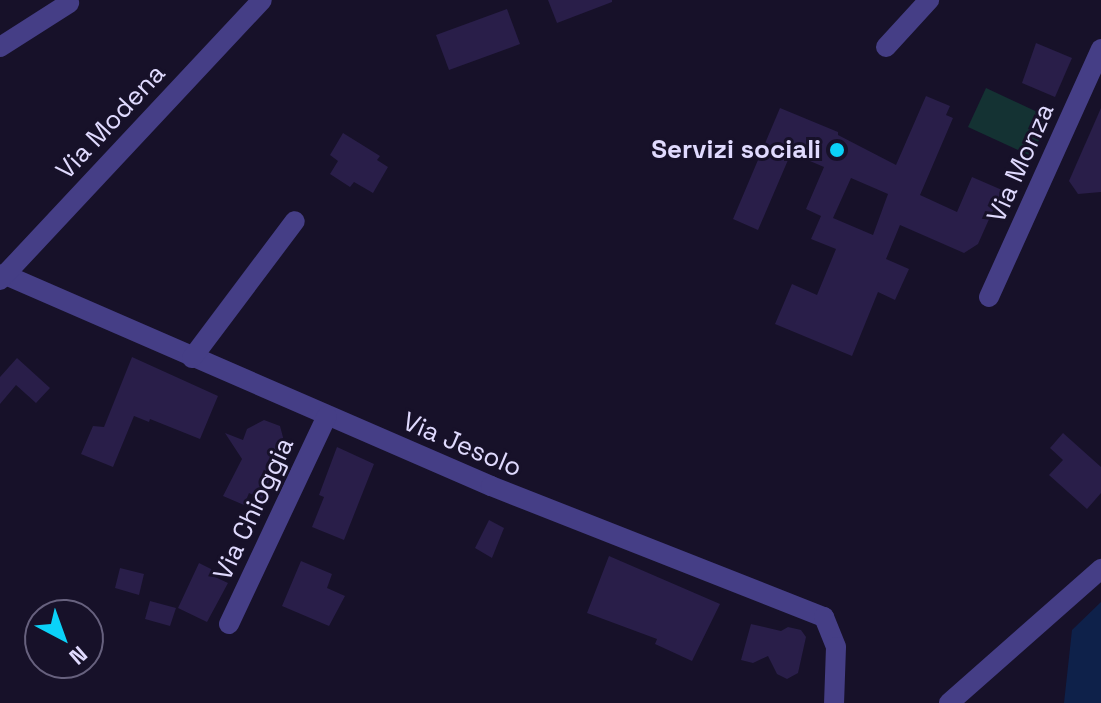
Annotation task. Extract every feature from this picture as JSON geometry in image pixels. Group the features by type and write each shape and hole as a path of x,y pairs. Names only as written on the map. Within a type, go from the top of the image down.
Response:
{"street":[{"name":"Via Modena","path":"2,277 262,0"},
{"path":"886,47 929,0"},
{"path":"0,47 69,3"},
{"name":"Via Monza","path":"989,297 1101,49"},
{"path":"192,358 295,221"},
{"name":"Via Jesolo","path":"2,277 93,311 192,358 491,486 824,617 836,647 834,703"},
{"name":"Via Chioggia","path":"229,624 327,416"},
{"path":"949,703 1101,569"}],"green space":[{"path":"986,88 1050,118 1031,156 968,127"}],"water":[{"path":"1101,602 1101,703 1064,703 1072,630"}],"building":[{"path":"548,0 612,0 612,2 557,23"},
{"path":"507,9 520,44 449,70 436,35"},
{"path":"1036,43 1072,58 1055,97 1022,83"},
{"path":"926,96 950,106 946,115 953,118 920,195 957,212 972,177 1002,190 978,244 964,253 900,225 886,259 909,269 895,300 878,292 852,356 775,324 792,284 817,295 836,249 811,239 821,216 806,209 824,167 791,153 758,230 733,219 780,108 838,132 838,135 896,165","holes":["851,178 888,194 873,235 833,218"]},
{"path":"1101,108 1101,192 1078,194 1069,181"},
{"path":"343,133 380,156 377,160 388,167 373,193 354,182 350,187 330,174 338,161 330,155"},
{"path":"132,357 218,396 200,439 150,419 149,422 134,416 113,467 81,454 93,426 104,427"},
{"path":"17,358 50,388 36,403 16,385 0,404 0,377"},
{"path":"264,420 280,426 284,441 262,499 249,493 244,505 223,496 242,459 225,433 243,440 247,429"},
{"path":"1063,433 1101,467 1101,493 1087,509 1049,475 1063,460 1050,448"},
{"path":"337,447 374,464 344,540 312,527 324,497 319,495"},
{"path":"489,520 504,528 492,558 475,548"},
{"path":"609,556 720,604 692,661 655,644 657,639 587,613"},
{"path":"301,561 332,574 327,588 345,596 329,626 282,606"},
{"path":"199,563 217,572 215,577 228,583 207,622 178,608"},
{"path":"120,568 144,574 139,595 115,588"},
{"path":"150,601 176,608 170,626 145,619"},
{"path":"751,624 781,631 788,627 801,630 806,637 798,673 787,679 777,674 768,656 753,663 741,660"}],"place":[{"name":"Servizi sociali","path":"837,150"}]}
